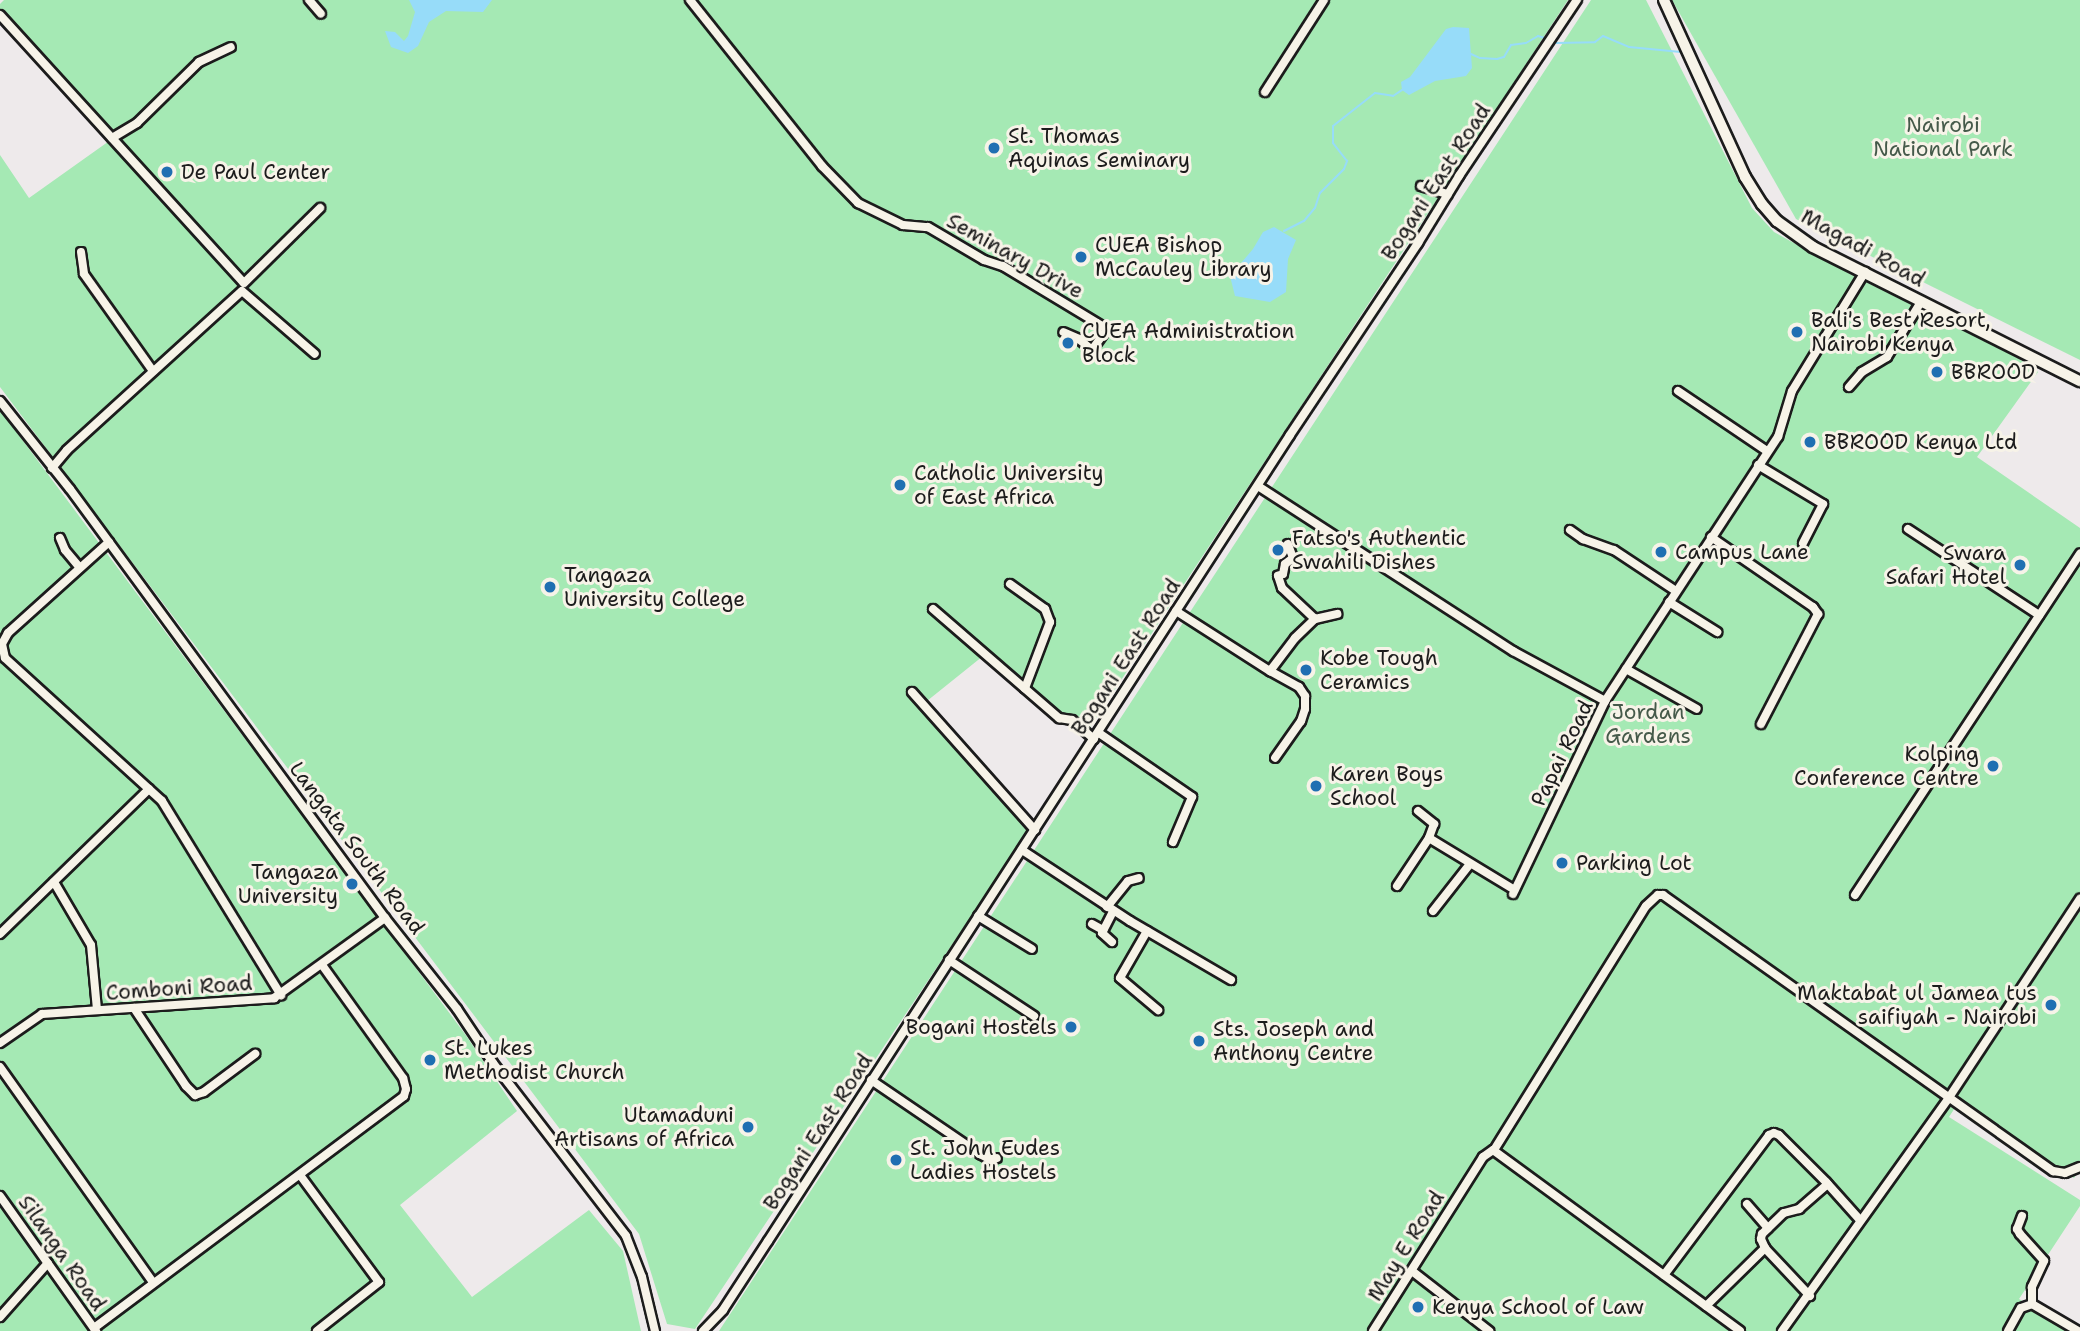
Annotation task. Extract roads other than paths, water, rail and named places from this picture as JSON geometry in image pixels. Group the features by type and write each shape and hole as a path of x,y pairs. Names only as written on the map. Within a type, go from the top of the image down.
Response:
{"highway":[{"name":"Magadi Road","path":"1664,0 1745,177 1777,222 1813,247 2080,381"}],"street":[{"path":"309,0 321,14"},
{"name":"Seminary Drive","path":"690,0 822,166 858,203 903,225 928,227 984,260 1003,266 1107,330 1092,350 1079,338 1063,332"},
{"path":"1265,92 1324,0"},
{"name":"Bogani East Road","path":"703,1331 734,1293 1176,611 1577,0"},
{"path":"0,15 244,282 320,208"},
{"path":"111,138 137,123 199,62 231,47"},
{"path":"1420,186 1448,194"},
{"path":"80,252 84,274 153,371"},
{"name":"Papai Road","path":"1470,864 1514,892 1605,701 1781,430 1792,391 1865,272"},
{"path":"52,468 67,450 242,291 315,354"},
{"path":"1849,387 1862,372 1888,357 1921,302"},
{"path":"1678,391 1768,451"},
{"name":"Langata South Road","path":"0,401 109,542 385,918 626,1236 642,1277 655,1331"},
{"path":"1758,465 1824,505 1803,543"},
{"path":"1258,486 1513,651 1605,701"},
{"path":"1908,529 2039,615"},
{"path":"1570,530 1583,539 1614,550 1676,592"},
{"path":"1711,537 1814,607 1818,614 1761,724"},
{"path":"60,538 65,550 80,568"},
{"path":"109,542 8,634 2,644 3,660 162,801 281,995"},
{"path":"1288,544 1293,558 1285,564 1283,574 1278,576 1286,593 1315,619"},
{"path":"1855,895 2080,554"},
{"path":"1010,584 1045,609 1050,622 1024,688"},
{"path":"1669,603 1717,632"},
{"path":"933,609 1059,718 1072,720 1191,796 1191,804 1174,842"},
{"path":"1176,611 1299,687 1305,696 1306,709 1301,722 1275,758"},
{"path":"1270,671 1295,638 1315,619 1337,614"},
{"path":"1626,669 1697,709"},
{"path":"912,692 1035,830"},
{"path":"2,929 149,789"},
{"path":"1397,886 1429,838 1434,824 1418,811"},
{"path":"1429,838 1470,864 1433,911"},
{"path":"1022,850 1110,909 1231,979"},
{"path":"1112,942 1103,935 1110,909 1128,881 1139,878"},
{"path":"54,882 91,945 97,1010"},
{"name":"May E Road","path":"1373,1331 1468,1179 1485,1154 1494,1150 1646,906 1658,895 1663,895 1948,1098"},
{"path":"1782,1331 1810,1296 1860,1220 1948,1098 2080,899"},
{"path":"978,916 1032,949"},
{"name":"Comboni Road","path":"0,1043 42,1014 263,1000 281,995 385,918"},
{"path":"1092,924 1103,930"},
{"path":"1147,931 1120,978 1158,1010"},
{"path":"949,960 1034,1016"},
{"path":"95,1329 153,1282 398,1103 406,1089 403,1078 322,965"},
{"path":"134,1008 195,1095 202,1094 255,1054"},
{"path":"0,1067 153,1282"},
{"path":"872,1080 980,1154 991,1160 997,1158"},
{"path":"1948,1098 2053,1171 2064,1173 2080,1167"},
{"path":"1664,1275 1769,1135 1779,1135 1860,1220"},
{"path":"1494,1150 1740,1331"},
{"path":"300,1175 379,1282 317,1331"},
{"path":"1810,1296 1765,1248 1761,1239 1784,1213 1799,1209 1828,1184"},
{"name":"Silanga Road","path":"0,1196 95,1329"},
{"path":"1747,1204 1768,1228"},
{"path":"2022,1216 2017,1229 2044,1261 2032,1287 2032,1304"},
{"path":"1706,1306 1765,1248"},
{"path":"0,1317 48,1263"},
{"path":"1412,1271 1489,1331"},
{"path":"2008,1331 2021,1308 2032,1304"},
{"path":"2032,1304 2078,1331"}],"water":[{"path":"409,0 492,0 483,12 446,11 429,22 418,46 408,53 391,47 385,31 395,32 404,41 408,36 415,12"},
{"path":"1469,28 1472,68 1466,76 1435,81 1409,95 1402,90 1401,82 1410,77 1446,29"},
{"path":"1274,227 1296,240 1288,259 1286,292 1270,302 1235,296 1230,276 1253,249 1263,232"}],"waterway":[{"path":"1471,54 1480,58 1497,59 1504,57 1511,45 1526,43 1538,36 1545,38"},
{"path":"1556,43 1595,42 1603,36 1629,47 1681,52"},
{"path":"1284,231 1304,221 1315,208 1320,193 1344,169 1347,161 1333,143 1333,126 1375,93 1393,96 1402,90"}],"place":[{"name":"St. Thomas Aquinas Seminary","path":"994,148"},
{"name":"De Paul Center","path":"167,172"},
{"name":"CUEA Bishop McCauley Library","path":"1081,257"},
{"name":"Bali's Best Resort, Nairobi Kenya","path":"1797,332"},
{"name":"CUEA Administration Block","path":"1068,343"},
{"name":"BBROOD","path":"1937,372"},
{"name":"BBROOD Kenya Ltd","path":"1810,442"},
{"name":"Catholic University of East Africa","path":"900,485"},
{"name":"Fatso's Authentic Swahili Dishes","path":"1278,550"},
{"name":"Campus Lane","path":"1661,552"},
{"name":"Swara Safari Hotel","path":"2020,565"},
{"name":"Tangaza University College","path":"550,587"},
{"name":"Kobe Tough Ceramics","path":"1306,670"},
{"name":"Kolping Conference Centre","path":"1993,766"},
{"name":"Karen Boys School","path":"1316,786"},
{"name":"Parking Lot","path":"1562,863"},
{"name":"Tangaza University","path":"352,884"},
{"name":"Maktabat ul Jamea tus saifiyah - Nairobi","path":"2051,1005"},
{"name":"Bogani Hostels","path":"1071,1027"},
{"name":"Sts. Joseph and Anthony Centre","path":"1199,1041"},
{"name":"St. Lukes Methodist Church","path":"430,1060"},
{"name":"Utamaduni Artisans of Africa","path":"748,1127"},
{"name":"St. John Eudes Ladies Hostels","path":"896,1160"},
{"name":"Kenya School of Law","path":"1418,1307"}],"park label":[{"name":"Nairobi National Park","path":"1943,137"},
{"name":"Jordan Gardens","path":"1648,724"}]}
